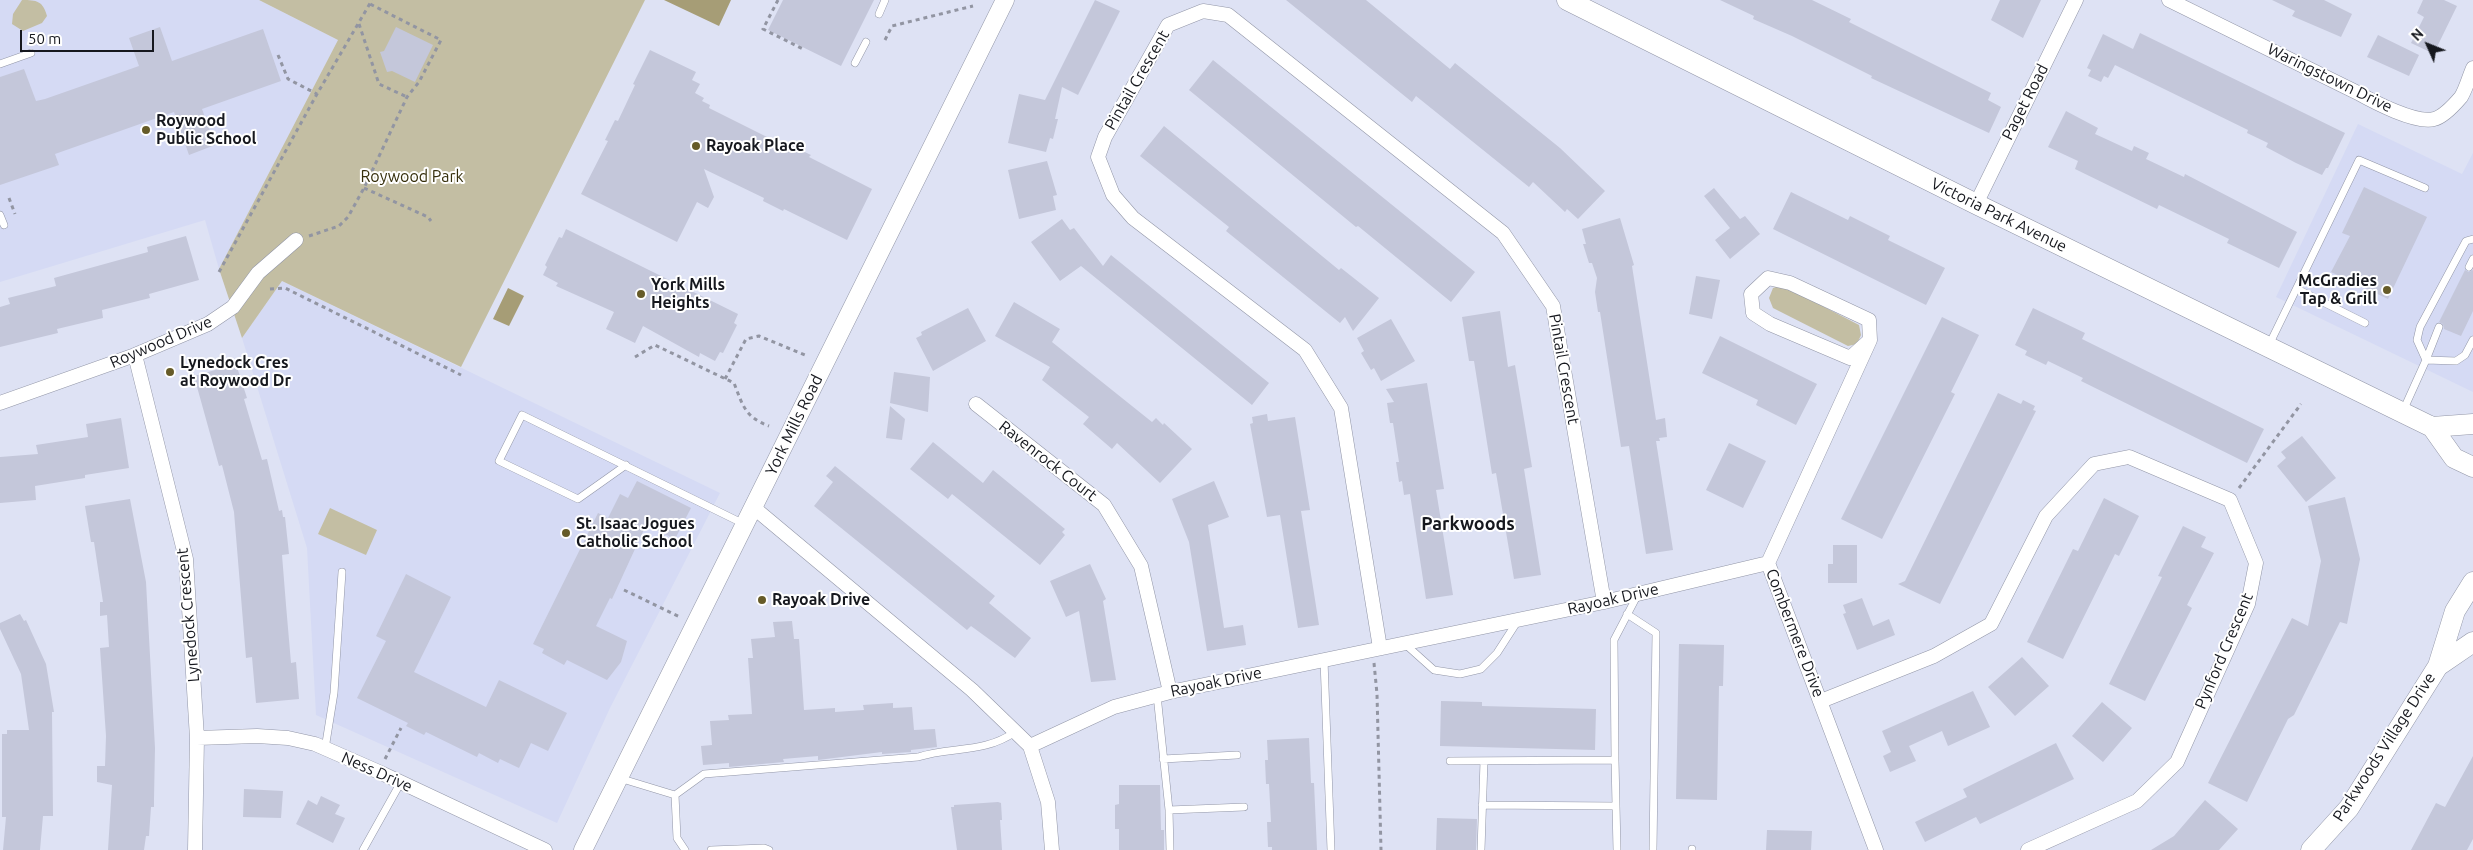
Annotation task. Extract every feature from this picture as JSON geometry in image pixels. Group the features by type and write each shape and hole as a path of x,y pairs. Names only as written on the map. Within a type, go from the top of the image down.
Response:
{"main road":[{"name":"Victoria Park Avenue","path":"1567,0 1976,204 2402,413 2432,427 2473,424"},
{"name":"Victoria Park Avenue","path":"2432,427 2454,458 2473,467"},
{"name":"Parkwoods Village Drive","path":"2311,850 2348,808 2438,666 2455,611 2473,582"},
{"name":"Parkwoods Village Drive","path":"2438,666 2473,642"}],"street":[{"name":"York Mills Road","path":"583,850 1005,0"},
{"name":"Paget Road","path":"1976,204 2076,0"},
{"name":"Waringstown Drive","path":"2169,0 2385,108 2423,119 2434,119 2442,116 2460,97 2473,68"},
{"name":"Pintail Crescent","path":"1377,649 1341,408 1305,350 1133,218 1113,195 1098,157 1105,136 1168,25 1203,11 1228,15 1503,233 1552,306 1604,602"},
{"name":"Roywood Drive","path":"0,403 136,356 208,324 233,307 258,273 296,240"},
{"path":"1768,278 1790,283 1869,320 1870,340 1850,358 1770,324 1753,313 1751,294 1768,278"},
{"name":"Combermere Drive","path":"1870,340 1768,563 1876,850"},
{"name":"Lynedock Crescent","path":"136,356 186,559 197,738 195,850"},
{"name":"Ravenrock Court","path":"976,404 1104,505 1140,566 1163,693"},
{"path":"1821,701 1934,656 1991,624 2046,516 2094,464 2129,457 2230,500"},
{"name":"Pynford Crescent","path":"2028,850 2137,801 2177,762 2248,604 2256,562 2230,500"},
{"path":"753,507 972,690 1030,746 1048,802 1052,850"},
{"name":"Rayoak Drive","path":"1030,746 1114,707 1163,693 1604,602 1768,563"},
{"name":"Ness Drive","path":"197,738 257,736 288,738 325,749 401,782 545,850"}],"lane":[{"path":"878,14 885,0"},
{"path":"855,64 866,42"},
{"path":"0,64 31,53"},
{"path":"2267,347 2359,160 2425,188"},
{"path":"0,215 4,225"},
{"path":"2426,360 2417,340 2420,327 2469,240"},
{"path":"2469,266 2473,259"},
{"path":"2297,289 2366,323"},
{"path":"2402,413 2439,327"},
{"path":"2426,360 2456,362 2465,355 2473,340"},
{"path":"626,465 578,499 499,461 522,415 626,465 745,524"},
{"path":"325,749 334,693 342,572"},
{"path":"1617,850 1614,640 1637,594"},
{"path":"1627,614 1656,633 1653,850"},
{"path":"1405,644 1434,670 1460,674 1480,669 1496,653 1518,620"},
{"path":"1324,660 1331,850"},
{"path":"1163,693 1163,758 1169,810 1170,850"},
{"path":"675,795 704,774 918,757 979,748 1000,742 1014,732"},
{"path":"1163,758 1236,755"},
{"path":"1450,761 1615,760"},
{"path":"1481,850 1484,761"},
{"path":"619,778 675,795"},
{"path":"363,850 401,782"},
{"path":"675,795 677,838 685,850"},
{"path":"1482,805 1616,806"},
{"path":"1169,810 1244,807"},
{"path":"711,850 764,848 769,850"}],"path":[{"path":"778,0 763,30 803,49"},
{"path":"219,272 317,94 371,2 441,40 419,82 407,97 364,188 348,217 339,226 296,240"},
{"path":"885,40 892,26 973,6"},
{"path":"359,23 379,84 407,97"},
{"path":"278,56 288,79 317,94"},
{"path":"364,188 428,217 431,222"},
{"path":"9,198 17,220"},
{"path":"270,290 285,288 461,375"},
{"path":"724,379 746,339 759,336 805,355"},
{"path":"635,357 655,345 734,383 745,411 756,421 769,426"},
{"path":"2230,500 2301,404"},
{"path":"624,590 695,625"},
{"path":"1377,649 1381,850"},
{"path":"379,772 401,728"}],"shaded area":[{"name":"Roywood Public School","path":"0,0 259,0 338,40 219,269 205,220 0,282"},
{"path":"664,0 731,0 719,26"},
{"path":"2358,124 2462,174 2473,153 2473,392 2276,297"},
{"name":"St. Isaac Jogues Catholic School","path":"282,281 720,493 610,708 557,823 316,715 307,548 242,338"},
{"path":"508,288 524,296 509,326 493,319"}],"green space":[{"path":"22,0 39,2 44,7 47,16 42,23 23,31 12,24 13,14"},
{"name":"Roywood Park","path":"259,0 645,0 461,367 282,281 242,338 219,269 338,40"},
{"path":"1782,285 1859,325 1861,335 1857,344 1848,346 1773,308 1769,298 1773,288"},
{"path":"330,508 377,530 366,555 318,534"}],"building":[{"path":"783,0 874,0 841,66 768,30"},
{"path":"1095,0 1120,11 1078,95 1062,87 1055,119 1058,119 1053,139 1050,138 1046,152 1008,143 1019,94 1045,100"},
{"path":"1286,0 1366,0 1450,69 1455,63 1560,148 1605,191 1578,219 1567,209 1565,212 1533,182 1529,187 1416,96 1412,102"},
{"path":"1720,0 1812,0 1851,19 1849,22 1991,93 1988,100 2001,107 1989,133 1871,78 1872,76 1792,36 1753,19 1754,16"},
{"path":"2000,0 2041,0 2023,38 1991,20"},
{"path":"2272,0 2324,0 2352,14 2341,37 2292,16 2295,11"},
{"path":"2423,0 2444,0 2457,6 2436,49 2432,47 2430,52 2411,43 2424,17 2417,13"},
{"path":"160,27 172,61 263,29 281,81 202,109 215,145 189,155 174,112 55,154 59,165 0,185 0,77 24,69 36,101 45,99 139,66 129,38"},
{"path":"396,27 433,45 415,82 392,71 387,72 380,52 384,51"},
{"path":"2140,33 2345,133 2328,168 2326,168 2322,175 2296,163 2266,147 2268,143 2247,133 2248,130 2115,65 2108,78 2104,76 2101,82 2088,76 2091,70 2087,68 2103,34 2133,49"},
{"path":"2378,35 2419,55 2409,76 2367,57"},
{"name":"Rayoak Place","path":"650,50 696,72 692,80 700,84 695,93 704,98 702,101 710,105 709,108 789,148 790,145 811,155 809,157 872,189 847,240 784,209 783,211 763,201 764,198 704,169 714,197 708,208 697,202 677,242 581,194 608,141 605,140 615,120 618,121 635,85 633,84"},
{"path":"1213,60 1475,272 1451,302 1189,90"},
{"path":"2066,111 2098,128 2095,134 2132,151 2134,146 2149,153 2146,159 2184,177 2185,174 2297,232 2279,268 2227,243 2229,239 2190,220 2159,205 2157,209 2075,169 2078,161 2048,147"},
{"path":"1164,126 1339,270 1341,268 1379,298 1353,331 1345,317 1340,323 1226,231 1229,227 1140,156"},
{"path":"1047,161 1057,195 1053,196 1056,210 1019,219 1008,170"},
{"path":"2364,187 2427,217 2388,299 2331,272 2350,236 2342,233"},
{"path":"1714,188 1740,219 1745,216 1760,234 1730,259 1715,240 1730,228 1704,196"},
{"path":"1791,192 1848,220 1850,216 1890,236 1888,240 1945,268 1926,305 1773,229"},
{"path":"1620,218 1634,265 1632,266 1656,420 1665,418 1667,437 1659,438 1660,441 1656,441 1673,550 1646,554 1629,446 1621,447 1600,312 1598,312 1595,292 1597,278 1592,263 1589,263 1583,244 1586,244 1582,229"},
{"path":"1062,219 1070,230 1074,228 1103,266 1111,255 1269,383 1252,405 1081,266 1060,281 1031,242"},
{"name":"York Mills Heights","path":"566,229 738,314 734,323 737,325 723,353 720,352 715,361 700,353 699,357 643,326 635,343 606,329 614,312 556,286 558,283 543,275 547,267 545,265 559,237 562,238"},
{"path":"186,236 199,280 149,294 150,298 102,310 103,318 57,329 58,333 0,347 0,307 10,304 8,298 56,286 54,278 148,252 147,247"},
{"path":"2465,270 2469,272 2473,270 2473,311 2461,336 2444,329 2443,324 2439,322"},
{"path":"1696,276 1720,280 1712,319 1689,314"},
{"path":"1014,302 1060,329 1052,342 1152,422 1156,418 1163,425 1164,423 1192,449 1160,483 1117,443 1112,449 1083,424 1089,417 1042,380 1050,367 995,336"},
{"path":"968,308 986,341 933,371 916,338 922,335 921,332"},
{"path":"2033,308 2085,333 2082,339 2264,429 2247,463 2081,381 2083,378 2048,361 2046,365 2025,355 2027,351 2015,345"},
{"path":"1500,311 1508,367 1515,365 1532,467 1524,469 1541,575 1514,579 1496,473 1492,474 1474,361 1469,361 1462,317"},
{"path":"1942,317 1979,335 1951,392 1955,394 1882,539 1841,519"},
{"path":"1391,319 1415,361 1381,381 1374,368 1371,370 1361,353 1364,351 1357,338"},
{"path":"1720,336 1817,384 1796,425 1756,405 1758,400 1702,373"},
{"path":"236,364 247,398 244,399 262,460 267,459 279,511 282,510 283,517 285,517 289,554 282,555 291,663 296,662 299,699 256,703 252,657 246,658 234,512 222,465 219,466 194,376"},
{"path":"894,372 930,377 928,412 890,403"},
{"path":"1427,383 1444,489 1436,490 1453,595 1426,599 1410,494 1404,495 1402,481 1399,482 1396,462 1399,462 1393,423 1390,423 1387,403 1394,402 1386,389"},
{"path":"1998,393 2021,404 2023,400 2035,406 2033,410 2036,411 1940,604 1898,584 1905,581"},
{"path":"890,406 905,419 902,440 886,438"},
{"path":"1267,414 1268,421 1295,417 1310,510 1301,511 1319,625 1298,628 1280,515 1267,517 1250,424 1253,423 1252,417"},
{"path":"121,418 129,468 85,475 85,478 35,486 36,500 0,503 0,457 38,454 36,445 88,437 86,424"},
{"path":"2302,436 2336,478 2306,502 2277,466 2286,458 2281,452"},
{"path":"933,442 983,483 993,470 1065,529 1062,532 1065,535 1040,565 952,494 948,499 910,469"},
{"path":"1729,443 1766,461 1743,508 1706,490"},
{"path":"835,466 995,596 989,603 1031,638 1015,658 971,626 967,630 814,506 833,482 826,476"},
{"path":"637,481 691,508 675,539 646,525 612,599 610,598 596,626 627,641 621,662 607,680 567,660 564,665 542,653 544,649 533,644 598,513 608,518 620,494 628,498"},
{"path":"1214,481 1229,517 1208,525 1224,628 1243,625 1246,645 1207,651 1189,542 1172,499"},
{"path":"2345,497 2360,559 2347,624 2340,622 2294,715 2288,719 2247,802 2208,783 2292,618 2308,626 2321,561 2308,506"},
{"path":"2104,498 2139,516 2119,556 2115,554 2063,659 2027,642 2073,549 2078,551"},
{"path":"130,499 146,582 155,748 154,807 151,807 149,836 146,836 144,850 108,850 112,785 97,782 97,766 105,766 106,736 100,648 109,647 107,615 100,616 100,602 103,602 94,542 91,542 85,506"},
{"path":"2183,526 2206,537 2201,547 2214,553 2187,605 2192,608 2145,701 2109,684 2162,577 2158,576"},
{"path":"1833,545 1857,545 1857,583 1828,583 1828,564 1833,564"},
{"path":"1090,564 1106,599 1103,601 1116,680 1091,682 1079,611 1066,617 1050,581"},
{"path":"406,574 451,597 414,672 486,707 499,680 567,713 548,751 531,743 519,768 500,759 498,763 479,753 477,757 426,732 424,735 406,726 408,723 357,698 386,641 376,636"},
{"path":"1862,598 1873,626 1889,619 1895,635 1857,650 1843,614 1846,613 1843,605"},
{"path":"20,614 24,621 26,620 46,664 54,712 52,712 53,816 43,816 40,850 3,850 6,817 2,817 2,734 7,734 7,730 29,730 21,674 0,629 0,623"},
{"path":"792,621 794,639 799,639 804,710 835,708 835,712 864,710 863,705 893,703 893,708 912,707 914,730 935,729 937,747 911,750 911,752 882,754 882,752 818,760 818,756 783,759 784,762 729,767 729,763 703,765 701,746 712,745 710,721 729,720 728,715 752,714 748,658 753,658 751,639 775,637 773,622"},
{"path":"1679,644 1724,645 1723,686 1719,686 1717,800 1676,799"},
{"path":"2022,657 2049,686 2015,716 1988,687"},
{"path":"1973,691 1990,727 1948,746 1942,731 1909,746 1916,761 1890,772 1883,756 1891,752 1882,731"},
{"path":"1441,701 1482,702 1482,706 1596,709 1595,750 1440,746"},
{"path":"2102,702 2132,728 2103,762 2072,736"},
{"path":"1309,738 1311,783 1314,783 1317,850 1272,850 1272,847 1268,847 1267,822 1271,822 1269,784 1266,784 1265,760 1268,760 1267,740"},
{"path":"2056,743 2074,779 1980,824 1976,817 1925,842 1915,822 1967,797 1963,789"},
{"path":"2473,756 2473,839 2467,850 2411,850 2436,803 2445,807"},
{"path":"1119,785 1160,785 1161,830 1164,830 1164,850 1119,850 1119,829 1115,829 1115,805 1119,804"},
{"path":"244,789 283,791 281,818 243,817"},
{"path":"321,796 340,805 335,814 345,818 333,843 296,824 308,800 317,805"},
{"path":"2205,800 2238,829 2219,850 2151,850 2174,836"},
{"path":"1001,803 1002,850 957,850 951,807 954,807 954,805"},
{"path":"1437,818 1477,819 1476,850 1436,850"},
{"path":"1767,830 1812,831 1811,850 1766,850"}],"place":[{"name":"Roywood Public School","path":"146,130"},
{"name":"Rayoak Place","path":"696,146"},
{"name":"McGradies Tap & Grill","path":"2387,290"},
{"name":"York Mills Heights","path":"641,294"},
{"name":"Lynedock Cres at Roywood Dr","path":"170,372"},
{"name":"St. Isaac Jogues Catholic School","path":"566,533"},
{"name":"Rayoak Drive","path":"762,600"}],"district":[{"name":"Parkwoods","path":"1468,524"}]}
